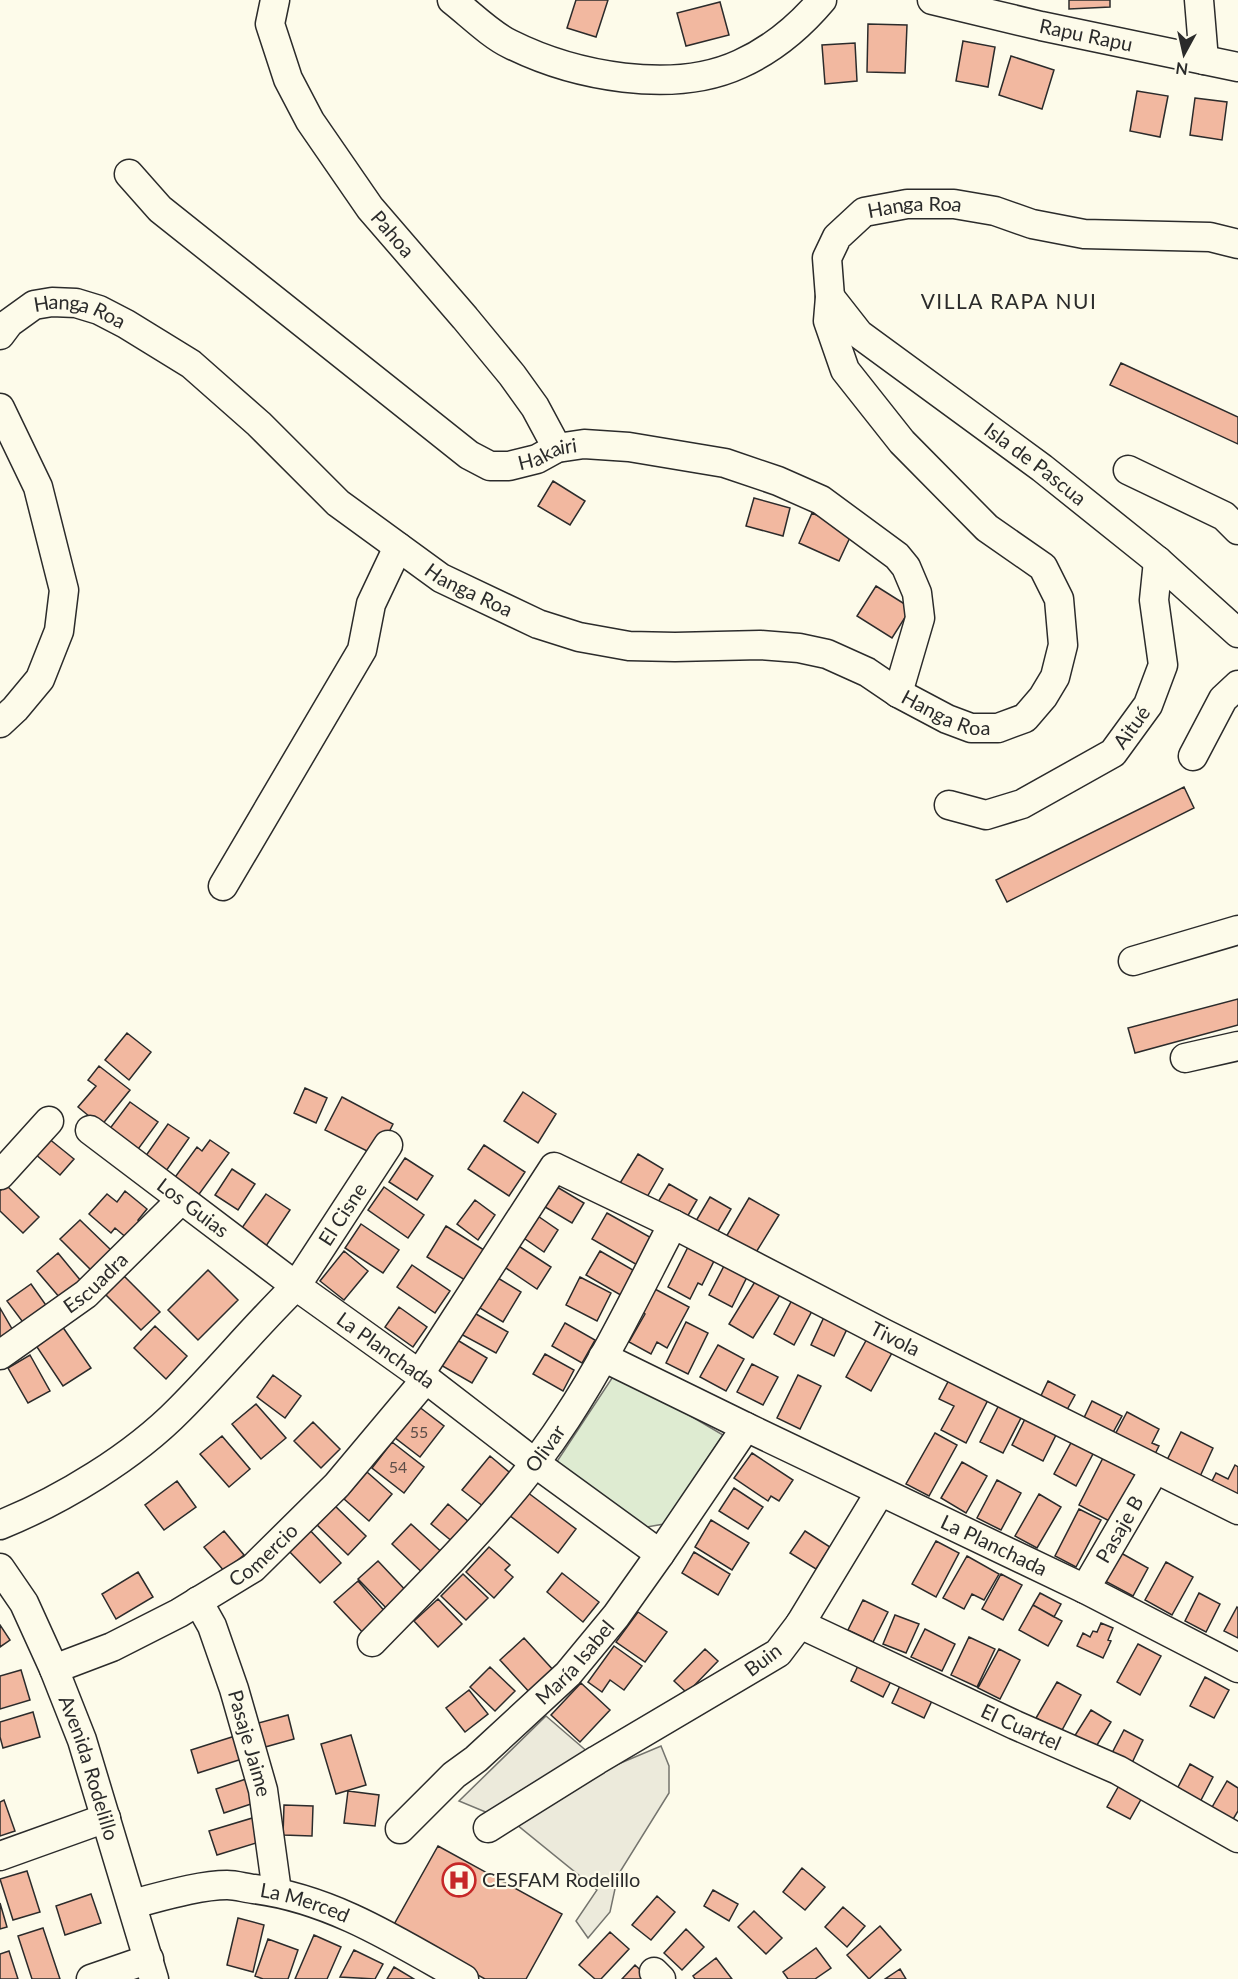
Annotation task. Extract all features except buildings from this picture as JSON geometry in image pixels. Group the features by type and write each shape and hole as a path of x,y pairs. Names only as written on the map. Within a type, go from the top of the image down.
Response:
{"street":[{"name":"Pahoa","path":"275,0 270,24 288,79 310,121 370,208 512,375 535,407 557,448"},
{"path":"452,0 508,43 550,61 611,77 665,80 715,73 740,64 786,35 822,0"},
{"name":"Rapu Rapu","path":"932,0 1040,13 1204,60 1238,67"},
{"path":"1199,0 1204,60"},
{"name":"Hakairi","path":"129,174 160,209 469,455 490,466 509,466 537,459 557,448 584,444 629,447 725,463 778,481 820,500 897,556 906,567 917,592 920,618 898,693"},
{"name":"Hanga Roa","path":"0,335 9,323 34,305 52,302 76,303 99,310 126,324 190,364 259,424 338,503 398,547 450,582 538,624 579,637 629,646 760,645 799,648 827,654 867,672 898,693 947,719 971,728 998,728 1025,718 1043,697 1055,677 1063,645 1059,599 1043,567 987,528 902,442 845,370 828,321 830,297 827,258 837,237 864,212 907,204 954,204 995,212 1032,224 1084,234 1210,237 1238,244"},
{"name":"Isla de Pascua","path":"830,297 859,334 1042,468 1158,561 1238,633"},
{"path":"0,408 38,487 64,590 59,631 40,679 0,723"},
{"path":"1128,470 1224,516 1238,530"},
{"path":"223,886 362,650 371,604 398,547"},
{"name":"Aitué","path":"949,805 986,815 1022,804 1113,753 1148,705 1163,665 1154,600 1158,561"},
{"path":"1194,756 1223,699 1238,685"},
{"path":"1133,961 1238,930"},
{"path":"1185,1058 1238,1046"},
{"path":"0,1175 49,1121"},
{"name":"Los Guias","path":"90,1130 296,1286"},
{"name":"El Cisne","path":"296,1286 388,1145"},
{"name":"Tivola","path":"554,1167 673,1224 883,1333 1238,1510"},
{"name":"Comercio","path":"54,1669 112,1647 198,1601 253,1568 337,1485 423,1377 554,1167"},
{"name":"Escuadra","path":"0,1354 86,1294 181,1200"},
{"name":"Olivar","path":"372,1642 480,1531 535,1463 566,1419 603,1357 673,1224"},
{"path":"0,1525 32,1512 120,1460 179,1411 296,1286"},
{"name":"La Planchada","path":"296,1286 423,1377 535,1463 660,1554"},
{"name":"La Planchada","path":"603,1357 1085,1589 1238,1668"},
{"path":"660,1554 746,1427"},
{"name":"Pasaje B","path":"1085,1589 1155,1469"},
{"name":"Buin","path":"488,1828 778,1653 801,1624 880,1492"},
{"name":"María Isabel","path":"400,1829 454,1775 476,1759 568,1674 616,1616 660,1554"},
{"name":"Avenida Rodelillo","path":"0,1568 24,1603 54,1669 82,1740 152,1969"},
{"name":"Pasaje Jaime","path":"198,1601 212,1626 230,1678 263,1790 277,1892"},
{"name":"El Cuartel","path":"801,1624 1015,1725 1118,1770 1238,1838"},
{"path":"0,1856 106,1818"},
{"name":"La Merced","path":"132,1904 176,1893 226,1885 277,1892 323,1905 366,1923 464,1979"},
{"path":"91,1979 152,1969"}],"green space":[{"path":"616,1372 723,1435 664,1524 641,1528 554,1466"}],"shaded area":[{"path":"546,1716 597,1760 604,1770 661,1746 669,1766 669,1793 618,1875 610,1912 588,1938 576,1921 597,1890 517,1825 459,1801"}],"place":[{"name":"CESFAM Rodelillo","path":"459,1880"}],"district":[{"name":"VILLA RAPA NUI","path":"1009,302"}]}
